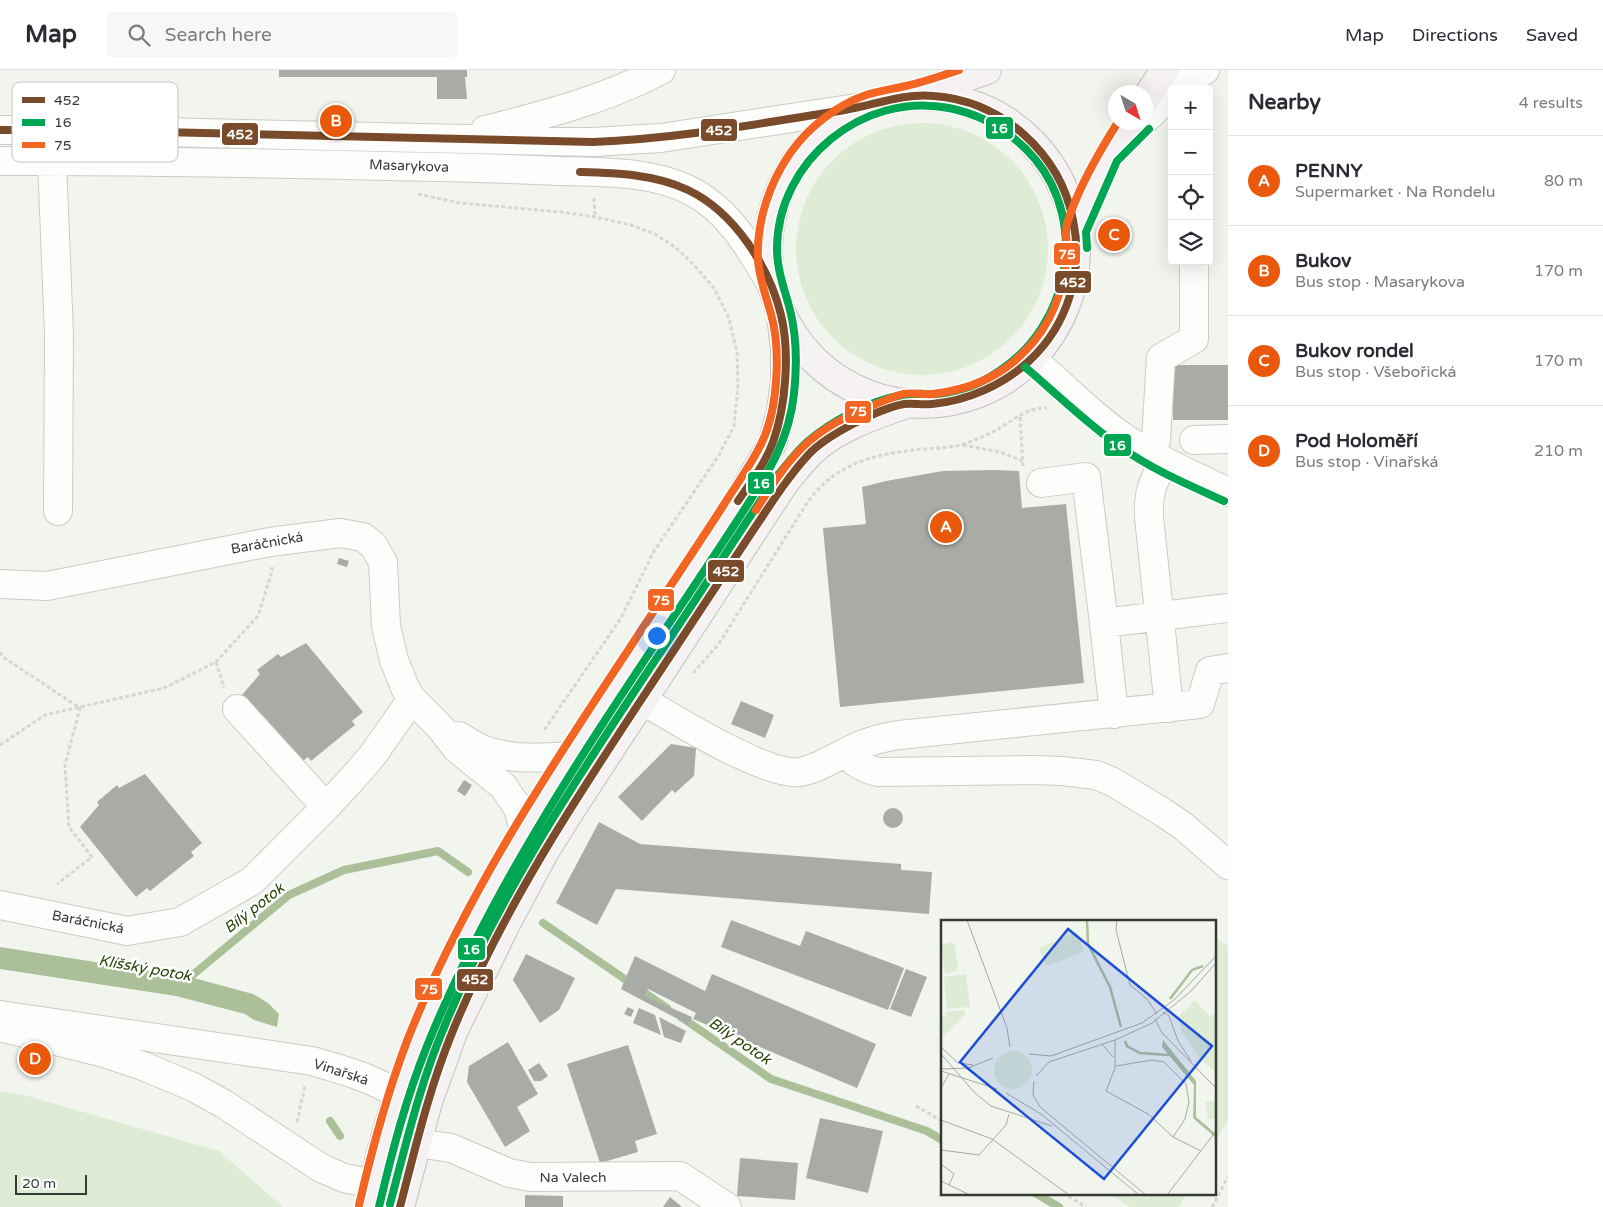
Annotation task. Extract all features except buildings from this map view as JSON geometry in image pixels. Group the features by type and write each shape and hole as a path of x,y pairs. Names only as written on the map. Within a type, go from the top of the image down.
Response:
{"main road":[{"path":"912,95 987,70"},
{"path":"1153,88 1165,70"},
{"path":"371,1196 398,1094 423,1026 459,951 524,830 570,756 741,496 772,444 781,412 785,381 785,350 781,314 771,284 767,250 775,202 798,158 817,137 841,118 863,107 895,97 912,95 934,95 953,98 978,106 1010,122 1023,133 1046,156 1070,202 1076,230 1077,251 1070,298 1061,318 1050,337 1032,359 997,385 975,395 935,404 906,404 856,390 835,378 813,360 797,340 781,314"},
{"path":"1076,230 1109,155 1125,130"},
{"path":"400,1207 439,1068 457,1021 482,969 545,851 785,482 818,446 836,433 861,421 906,404"}],"street":[{"name":"Masarykova","path":"450,139 586,102 618,90 661,70"},
{"path":"1182,85 1204,70"},
{"path":"1153,112 1168,97"},
{"name":"Masarykova","path":"178,134 593,142 661,138 863,107"},
{"path":"1109,155 1134,130"},
{"name":"Masarykova","path":"178,161 593,172 660,180 689,190 713,206 751,249 771,284"},
{"path":"52,162 59,334 58,511"},
{"path":"1169,708 1149,518 1149,502 1159,458 1156,440 1161,358 1194,339 1194,265"},
{"path":"1032,359 1128,440 1159,458 1228,492"},
{"path":"1194,440 1228,439"},
{"path":"1032,476 1086,478 1114,714"},
{"name":"Baráčnická","path":"0,584 47,586 270,542 340,533 358,535 374,545 383,562 386,626 400,676 412,699 440,727 457,749 506,790 518,808 524,830"},
{"path":"1104,624 1228,608"},
{"path":"642,700 693,729 775,769 785,772 799,772 879,739 900,734 1200,704 1210,670 1228,668"},
{"name":"Baráčnická","path":"0,905 127,931 180,922 252,881 326,807 372,756 412,699"},
{"path":"237,709 326,807"},
{"name":"Baráčnická","path":"440,727 482,749 494,753 518,757 570,756"},
{"path":"844,753 862,767 878,772 1034,770 1096,775 1113,782 1184,826 1228,865"},
{"name":"Vinařská","path":"0,1015 312,1062 346,1071 398,1094"},
{"path":"0,1027 104,1053 143,1066 201,1091 321,1168 344,1178 371,1196 417,1143 414,1122 408,1106 398,1094"},
{"name":"Na Valech","path":"417,1143 451,1148 508,1172 530,1177 680,1176 727,1207"}],"path":[{"path":"414,193 460,203 595,217 631,225 655,234 693,264 714,288 729,318 737,353 738,386 734,426 719,455 654,551 621,618 541,735"},
{"path":"689,678 718,645 815,491 829,479 856,462 875,456 962,444 994,431 1035,409 1053,409"},
{"path":"1020,417 1022,462"},
{"path":"962,444 1000,452 1022,462 1032,476"},
{"path":"0,745 45,715 164,688 216,662 258,616 272,571 270,542"},
{"path":"0,652 3,657 80,708"},
{"path":"57,884 92,856 69,827 65,765 80,708"},
{"path":"285,1145 294,1133 312,1062"},
{"path":"916,1106 941,1120"},
{"path":"1212,1207 1228,1177"},
{"path":"1065,1194 1086,1207"}],"shaded area":[{"path":"910,123 934,123 970,132 992,144 1011,160 1027,179 1039,201 1046,224 1048,249 1046,274 1039,297 1027,319 1011,338 992,354 970,366 934,375 910,375 874,366 852,354 825,329 817,319 801,286 796,261 796,237 805,201 817,179 842,152 852,144 885,128"},
{"path":"1216,938 1228,945 1228,1120 1216,1141"},
{"path":"0,947 190,977 253,994 268,1003 279,1014 277,1027 254,1020 245,1014 176,996 0,969"},
{"path":"0,1092 21,1094 219,1151 283,1207 0,1207"},
{"path":"1110,1194 1186,1194 1179,1207 1130,1207"}],"waterway":[{"name":"Bílý potok","path":"183,983 289,895 344,870 438,851 468,872"},
{"name":"Bílý potok","path":"543,923 667,1008"},
{"name":"Bílý potok","path":"681,1017 771,1079 927,1131 941,1139"},
{"name":"Klíšský potok","path":"330,1121 340,1136"},
{"name":"Bílý potok","path":"1037,1194 1059,1207"}],"transit line":[{"name":"75","path":"359,1205 380,1122 407,1041 453,938 537,791 744,474 762,442 772,413 777,361 774,328 760,275 758,247 762,218 776,177 798,143 834,111 866,95 919,83 959,70"},
{"name":"452","path":"178,132 593,142 656,138 719,130 845,110 911,96 934,96 959,100 983,108 1004,120 1024,135 1041,153 1055,173 1066,196 1073,220 1076,258 1070,296 1054,331 1043,347 1029,361 1008,377 971,395 945,402 904,404 893,407 867,417 840,431 809,454 771,504 587,783 527,881 500,931 452,1033 436,1076 400,1207"},
{"name":"16","path":"379,1207 400,1125 419,1066 459,974 494,904 574,769 755,493 783,440 794,394 796,352 792,320 780,273 777,249 781,217 792,187 809,161 831,139 857,122 886,110 917,106 949,108 974,115 996,126 1017,141 1035,159 1052,185 1062,213 1066,243 1064,272 1055,301 1042,328 1023,352 992,376 977,383 944,393 902,395 852,412 828,426 807,442 777,476 565,799 512,887 488,932 445,1025 428,1069 390,1204"},
{"name":"452","path":"0,130 12,130"},
{"name":"75","path":"756,510 791,460 816,435 832,425 850,415 903,394 933,394 970,386 1004,369 1024,352 1042,331 1054,307 1063,281 1067,250 1066,228 1071,211 1089,172 1113,130"},
{"name":"16","path":"1087,248 1086,232 1117,161 1148,130"},
{"name":"452","path":"580,172 621,174 649,178 688,190 705,200 734,226 747,242 768,278 781,315 784,330 786,362 784,396 770,450 738,501"},
{"name":"16","path":"1025,367 1084,419 1122,448 1159,470 1224,501"}],"place":[{"name":"Bukov","path":"336,121"},
{"name":"Bukov rondel","path":"1114,235"},
{"name":"PENNY","path":"946,527"},
{"name":"Pod Holoměří","path":"35,1059"}]}
